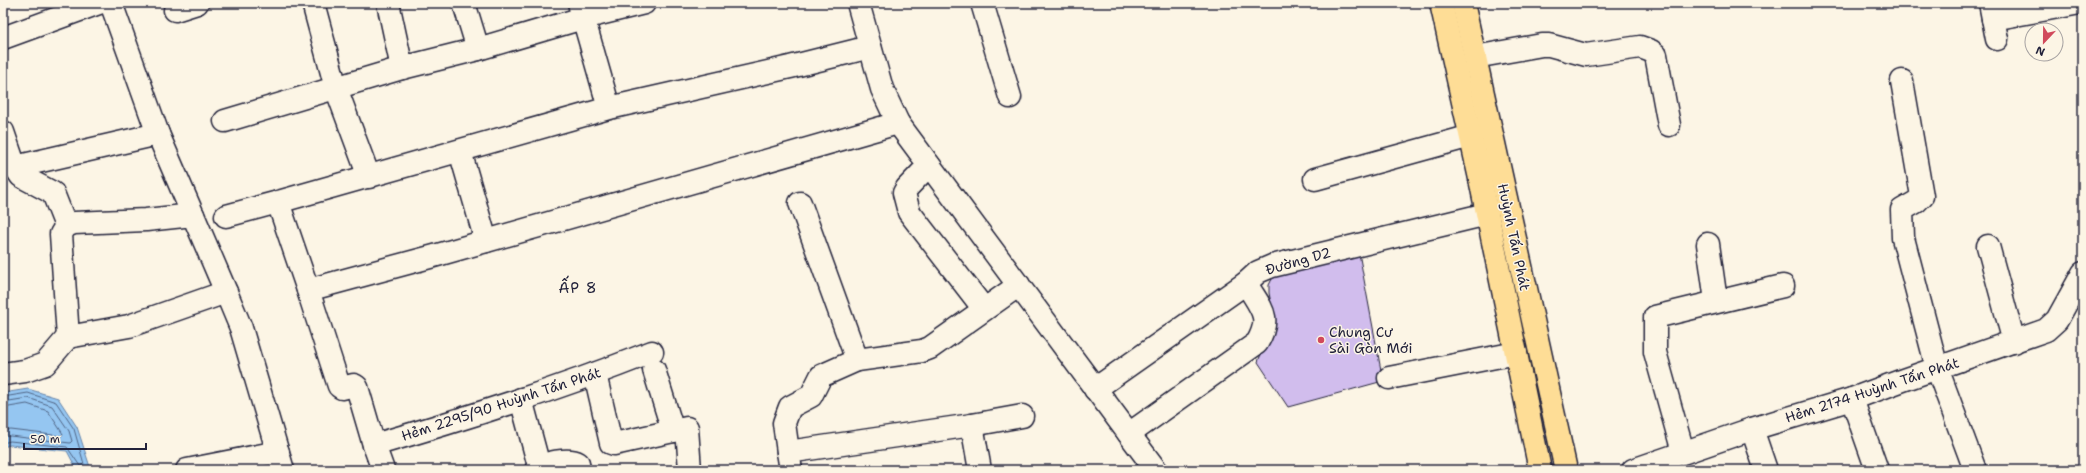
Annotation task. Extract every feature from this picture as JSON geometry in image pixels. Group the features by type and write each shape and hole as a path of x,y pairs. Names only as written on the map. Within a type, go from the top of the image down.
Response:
{"main road":[{"name":"Huỳnh Tấn Phát","path":"1441,3 1487,214 1540,470"},
{"name":"Huỳnh Tấn Phát","path":"1463,3 1566,470"}],"street":[{"path":"3,38 99,3"},
{"path":"111,3 158,134 241,328 281,461 187,470"},
{"path":"175,10 197,3"},
{"path":"313,3 336,88 369,177"},
{"path":"388,3 402,68"},
{"path":"464,3 478,49"},
{"path":"225,121 402,68 478,49 581,10 644,3"},
{"path":"858,3 882,89 898,124 1156,470"},
{"path":"982,3 1010,97"},
{"path":"1993,20 2080,3"},
{"path":"581,10 609,108"},
{"path":"1475,57 1542,45 1549,45 1586,55 1640,47 1646,48 1656,55 1669,125"},
{"path":"226,216 369,177 609,108 790,67 870,47"},
{"path":"1902,80 1922,196 1916,202 1902,210 1903,238 1937,368 1975,470"},
{"path":"308,290 898,124"},
{"path":"3,132 15,167 21,176 53,193 66,226"},
{"path":"15,167 158,134"},
{"path":"1315,179 1470,136"},
{"path":"460,151 486,241"},
{"path":"929,165 906,188 904,193 909,212 984,309"},
{"path":"278,202 339,386 342,388 354,385 357,387 383,470"},
{"path":"800,203 857,360"},
{"name":"Đường D2","path":"1095,389 1246,283 1258,272 1272,266 1487,214"},
{"path":"68,337 61,234 66,226 74,223 146,220 193,215"},
{"path":"1708,244 1716,301"},
{"path":"1988,246 2014,342"},
{"name":"Hẻm 2174 Huỳnh Tấn Phát","path":"1633,470 1677,459 1752,429 1852,399 2014,342 2052,326 2057,320 2083,273"},
{"path":"1129,434 1257,343 1264,331 1266,317 1246,283"},
{"path":"1019,285 930,348 922,351 857,360 821,376 811,396 790,407 786,413 784,424 790,461 1022,416"},
{"path":"1677,459 1655,352 1654,344 1656,336 1654,319 1657,315 1783,286"},
{"path":"3,374 25,371 45,364 68,337 129,326 226,292"},
{"path":"1390,378 1516,353"},
{"name":"Hẻm 2295/90 Huỳnh Tấn Phát","path":"374,445 443,425 595,374 653,361 673,431"},
{"path":"595,374 611,443 614,444 687,428 690,470"},
{"path":"521,399 538,468 544,463 573,461 578,463 579,470"},
{"path":"1852,399 1877,470"},
{"path":"972,425 980,470"},
{"path":"1752,429 1766,470"}],"water":[{"path":"28,389 58,398 77,427 90,467 77,470 67,451 10,445 3,447 3,393"}],"building":[{"name":"Chung Cư Sài Gòn Mới","path":"1359,253 1383,381 1288,407 1258,362 1274,319 1269,285 1274,275"}],"place":[{"name":"Chung Cư Sài Gòn Mới","path":"1321,340"}],"district":[{"name":"ẤP 8","path":"578,288"}]}
